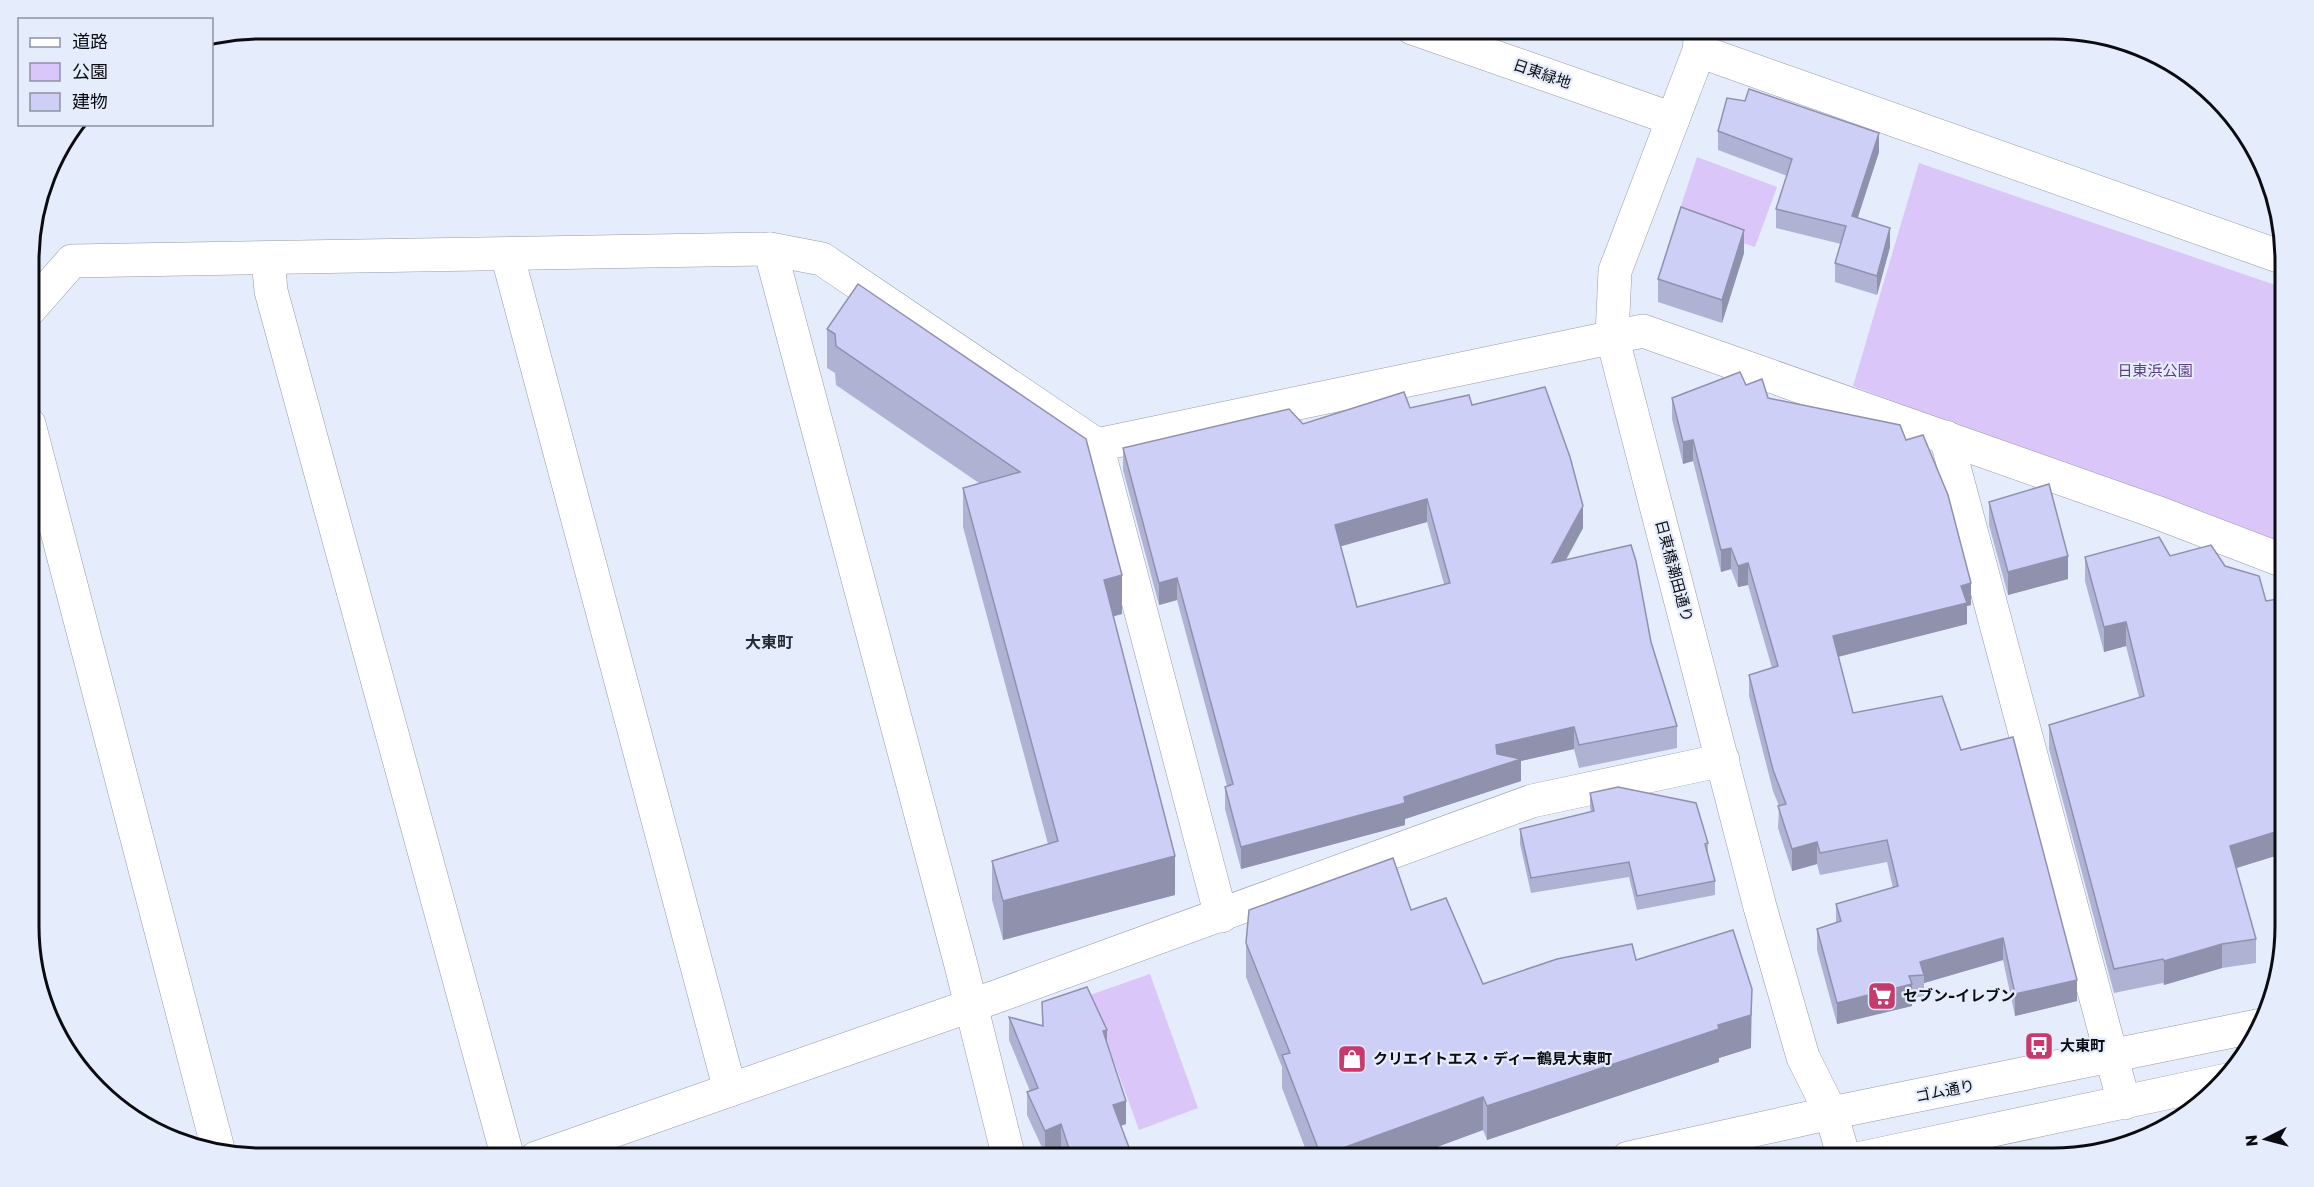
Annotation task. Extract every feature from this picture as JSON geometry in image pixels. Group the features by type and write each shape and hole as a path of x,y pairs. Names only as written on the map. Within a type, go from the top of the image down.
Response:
{"street":[{"name":"日東緑地","path":"1444,39 1673,119"},
{"name":"日東橋潮田通り","path":"1700,40 1673,119 1615,271 1612,336 1760,907 1803,1057 1830,1113 1841,1148"},
{"path":"1700,40 2275,255"},
{"path":"770,249 1006,1148"},
{"path":"39,299 72,261 770,249 822,259 1097,445 1221,916"},
{"path":"507,254 730,1090"},
{"path":"268,258 271,291 505,1148"},
{"path":"1097,445 1643,331 1946,437 2275,558"},
{"path":"1946,437 2124,1103"},
{"path":"39,462 217,1144"},
{"path":"565,1148 971,1006 1532,801 1723,760"},
{"name":"ゴム通り","path":"1673,1148 1830,1113 2113,1058 2250,1028"},
{"path":"1910,1148 2209,1084"}],"green space":[{"path":"1697,157 1777,187 1755,247 1676,221"},
{"name":"日東浜公園","path":"1919,163 2275,285 2275,545 1853,386"},
{"path":"1150,974 1198,1108 1139,1130 1090,995"}],"building":[{"path":"1749,89 1879,133 1852,216 1890,228 1877,276 1835,263 1846,226 1776,209 1792,159 1718,131 1727,98 1745,101"},
{"path":"1681,207 1744,230 1722,300 1658,279"},
{"path":"858,284 1086,439 1122,575 1104,580 1175,856 1003,901 992,861 1058,841 963,488 1020,472 836,346 835,334 827,329"},
{"path":"1740,372 1746,385 1762,379 1768,398 1900,425 1906,440 1923,435 1948,495 1971,583 1961,586 1967,603 1833,636 1853,713 1942,696 1961,750 2013,737 2077,980 2015,994 2003,938 1920,962 1924,975 1909,976 1912,984 1837,1003 1817,929 1841,921 1836,904 1898,886 1887,840 1820,853 1817,842 1792,849 1778,806 1786,804 1773,770 1749,675 1778,666 1748,563 1738,566 1731,548 1721,550 1693,440 1683,442 1672,398"},
{"path":"1545,387 1570,457 1583,506 1552,563 1631,545 1651,642 1677,726 1579,745 1574,727 1496,745 1497,754 1521,759 1404,797 1405,803 1241,847 1225,787 1233,784 1177,578 1159,583 1123,448 1289,409 1303,424 1404,392 1410,408 1469,395 1472,405","holes":["1427,499 1450,583 1357,607 1335,525"]},
{"path":"2049,484 2068,556 2008,572 1989,502"},
{"path":"2159,537 2170,556 2211,545 2225,566 2259,576 2266,601 2275,600 2275,832 2230,846 2256,939 2222,944 2164,961 2163,959 2114,969 2049,725 2144,696 2126,622 2104,627 2085,557"},
{"path":"1618,787 1696,803 1708,843 1705,844 1715,881 1637,896 1629,862 1531,878 1520,829 1594,811 1590,793"},
{"path":"1393,858 1411,910 1446,898 1483,984 1557,959 1632,944 1636,960 1733,930 1752,989 1751,1015 1718,1025 1719,1029 1487,1106 1483,1097 1343,1148 1318,1148 1282,1055 1290,1053 1246,943 1249,910"},
{"path":"1087,987 1107,1030 1103,1031 1126,1101 1113,1105 1129,1148 1069,1148 1061,1124 1045,1131 1027,1092 1038,1088 1009,1017 1043,1026 1042,1002"}],"place":[{"name":"セブン-イレブン","path":"1882,996"},
{"name":"大東町","path":"2039,1046"},
{"name":"クリエイトエス・ディー鶴見大東町","path":"1352,1059"}],"district":[{"name":"大東町","path":"769,642"}]}
